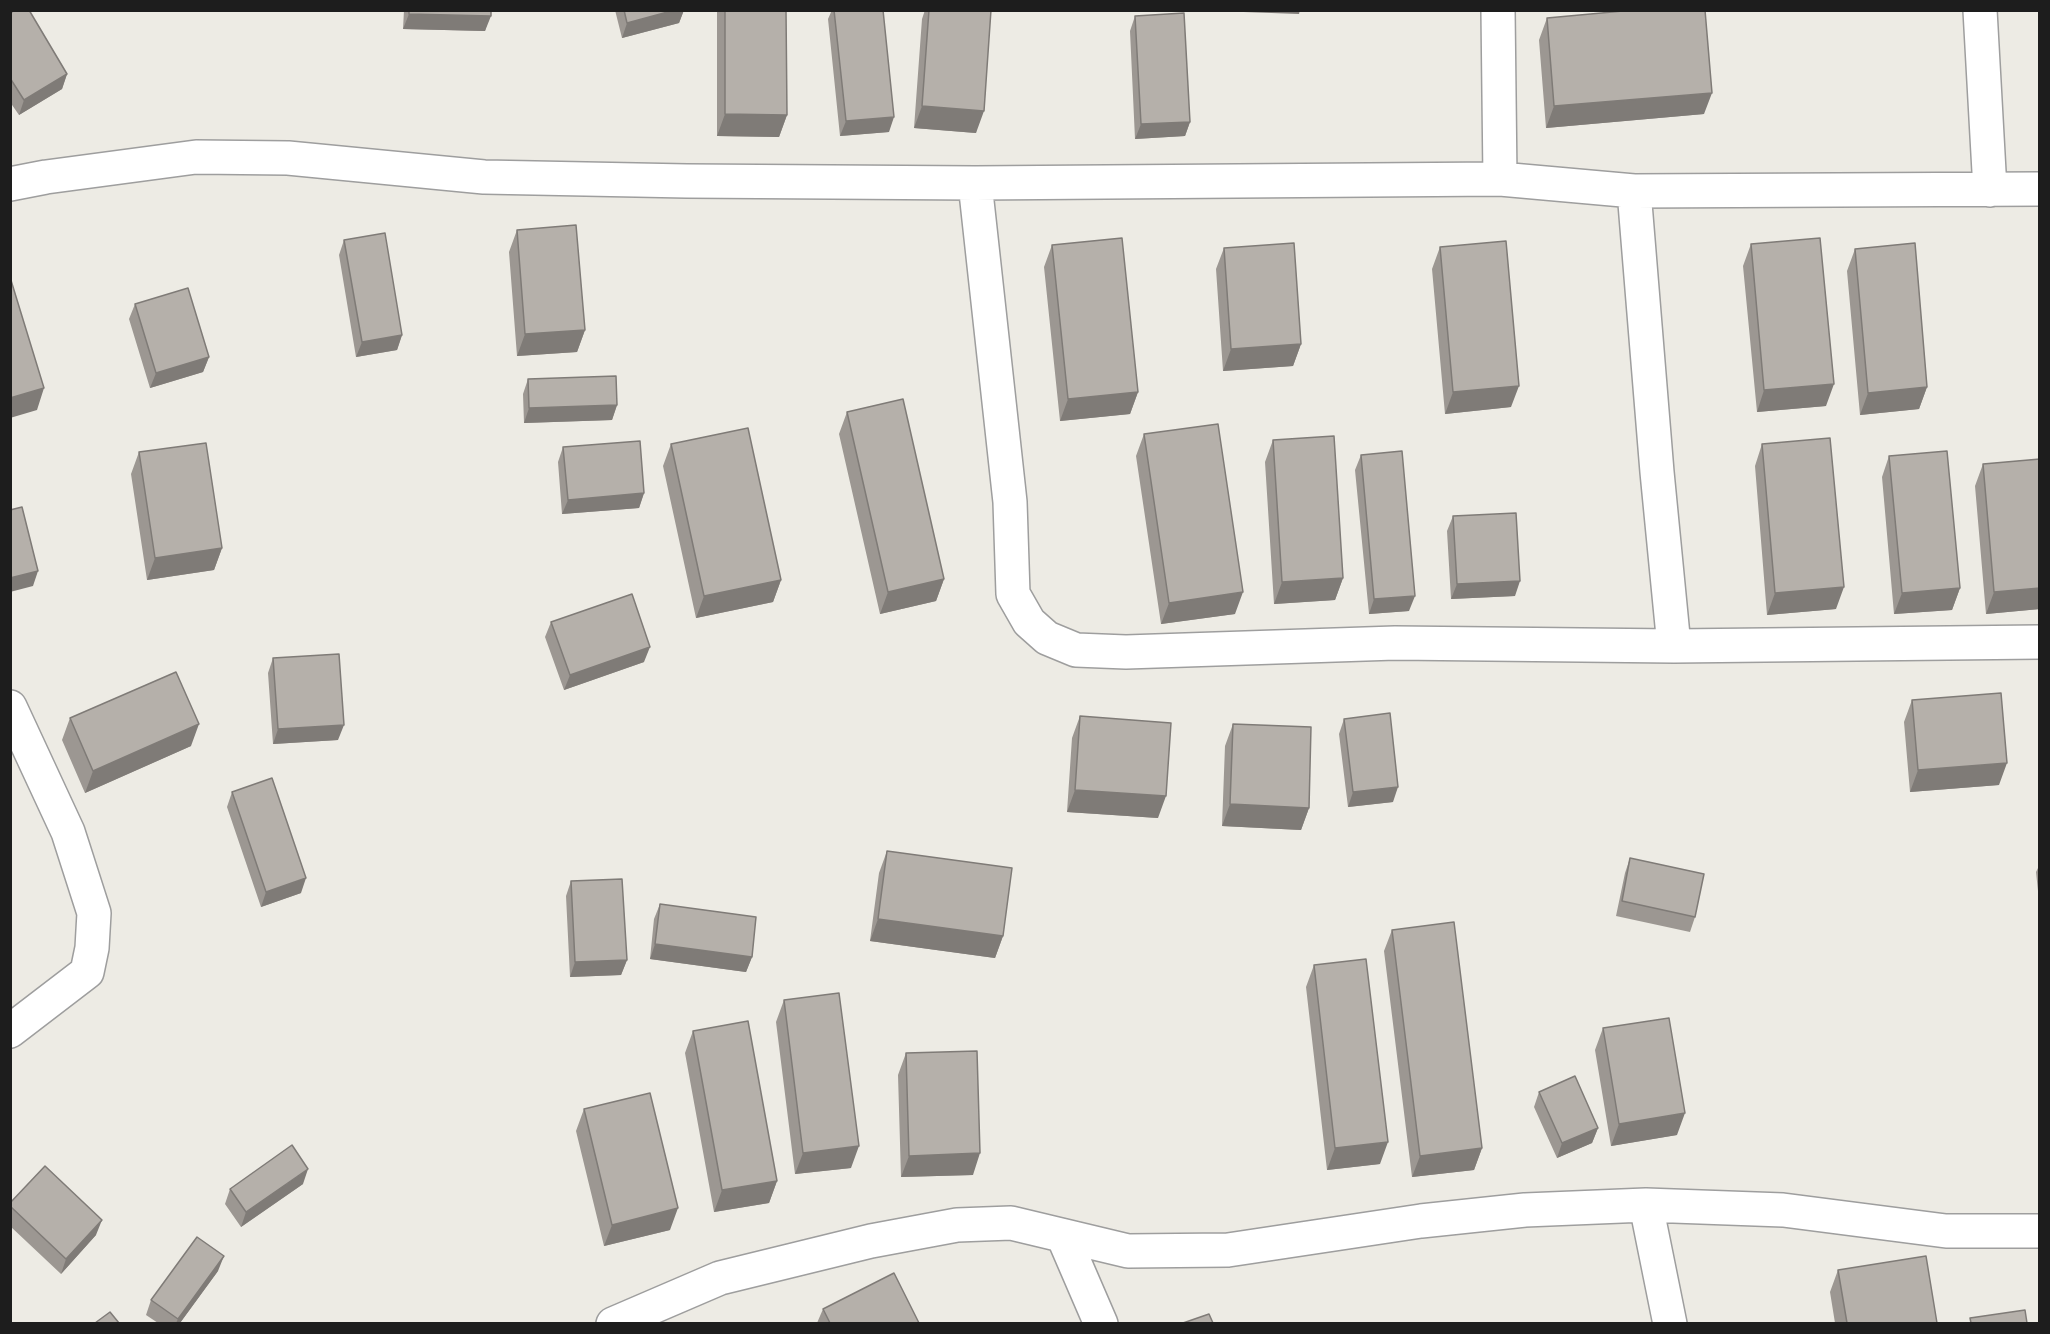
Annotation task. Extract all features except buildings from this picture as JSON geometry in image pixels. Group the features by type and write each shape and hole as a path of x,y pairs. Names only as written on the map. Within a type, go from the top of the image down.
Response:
{"street":[{"path":"1498,10 1500,179"},
{"path":"1980,10 1990,190"},
{"path":"10,184 46,177 196,158 288,158 484,177 687,181 975,183 1500,179 1634,191 2040,189"},
{"path":"975,183 1010,502 1013,594 1029,622 1047,638 1076,650 1126,652 1395,643 1674,646 2040,642"},
{"path":"1634,191 1674,646"},
{"path":"10,707 68,832 94,913 92,948 87,972 10,1032"},
{"path":"1646,1205 1670,1323"},
{"path":"613,1323 720,1278 871,1241 957,1225 1011,1223 1128,1251 1228,1250 1421,1221 1525,1210 1646,1205 1783,1210 1946,1231 2040,1231"},
{"path":"1063,1236 1101,1323"}]}
